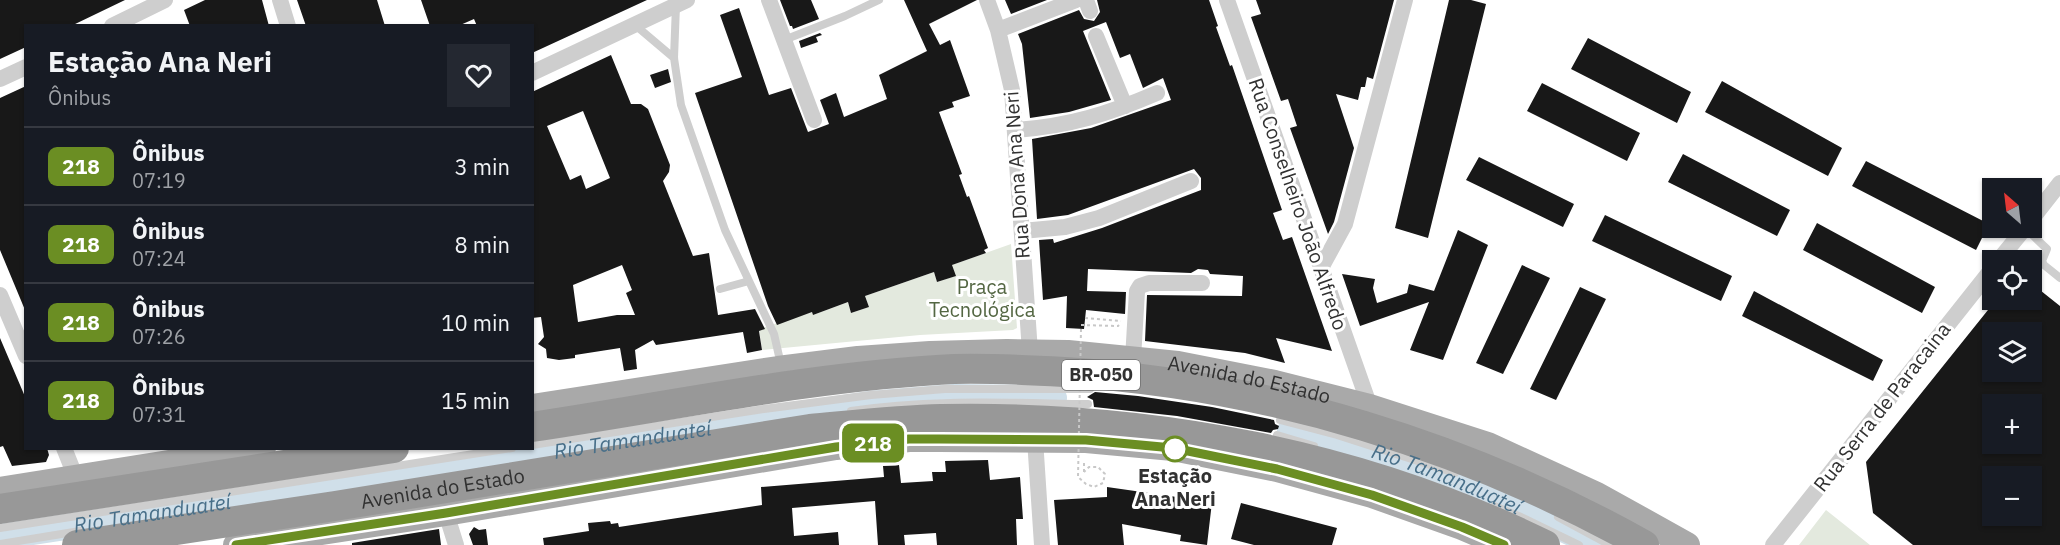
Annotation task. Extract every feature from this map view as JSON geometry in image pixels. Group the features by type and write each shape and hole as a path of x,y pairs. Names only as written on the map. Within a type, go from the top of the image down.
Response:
{"highway":[{"name":"Avenida do Estado","path":"534,427 777,387 837,379 956,369 1032,371 1148,379 1288,405 1421,445 1478,466 1541,494 1644,545"},
{"name":"Avenida do Estado","path":"85,537 335,506 810,429 882,422 988,418 1115,424 1194,435 1291,454 1428,494 1511,528 1545,545"},
{"path":"0,510 381,450"}],"main road":[{"name":"Avenida do Estado","path":"534,407 778,369 858,359 930,354 1030,352 1178,364 1275,383 1370,407 1488,445 1543,468 1598,495 1687,545"},
{"name":"Avenida do Estado","path":"236,545 446,513 836,447 909,439 1086,440 1173,448 1277,469 1372,495 1462,527 1504,545"},
{"path":"0,490 251,450"}],"street":[{"path":"116,24 165,0"},
{"path":"280,0 287,24"},
{"path":"770,0 814,120"},
{"name":"Rua Dona Ana Neri","path":"987,0 998,30 1012,90 1030,352"},
{"path":"998,30 1076,0"},
{"name":"Rua Conselheiro João Alfredo","path":"1227,0 1370,407"},
{"path":"1321,268 1345,224 1405,0"},
{"path":"534,72 682,2"},
{"path":"1096,36 1125,106"},
{"path":"0,79 24,68"},
{"path":"1016,130 1089,119 1157,93"},
{"path":"1022,231 1065,227 1099,218 1191,181"},
{"path":"2042,206 2060,183"},
{"path":"2007,250 2017,238"},
{"name":"Rua Serra de Paracaina","path":"1773,545 1982,282"},
{"path":"1133,359 1137,291 1140,286 1149,283 1203,283"},
{"path":"0,295 5,321 24,353"},
{"path":"5,321 24,312"},
{"path":"1035,439 1042,545"},
{"path":"65,450 76,478"},
{"path":"446,513 456,545"}],"lane":[{"path":"784,40 879,0"},
{"path":"682,2 674,58 684,114 725,230 774,333 779,356 778,369"},
{"path":"635,25 674,58"},
{"path":"2035,238 2047,249 2044,265 2060,278"},
{"path":"720,289 749,281"},
{"path":"534,445 870,395 945,389 1090,389"},
{"path":"838,413 873,407 955,402 1088,404"},
{"path":"1280,420 1337,435 1463,476"},
{"path":"1277,435 1322,448"},
{"path":"0,528 499,450"},
{"path":"1489,504 1580,545"},
{"path":"1551,513 1610,545"},
{"path":"0,544 85,537"}],"path":[{"path":"1085,318 1118,319"},
{"path":"1084,472 1089,467 1098,467 1105,474 1102,483 1094,487 1078,477 1081,327 1118,326"}],"green space":[{"name":"Praça Tecnológica","path":"1011,244 1017,328 1013,330 920,335 762,350 759,329 812,312 813,315 848,302 851,313 869,307 865,296 934,272 937,282 955,276 952,265"},
{"path":"1826,510 1870,545 1799,545"}],"building":[{"path":"0,0 125,0 75,24 24,24 24,48 0,59"},
{"path":"205,0 262,0 268,24 189,24 184,10"},
{"path":"297,0 377,0 384,24 305,24"},
{"path":"421,0 647,0 534,52 534,24 476,24 474,19 463,24 429,24"},
{"path":"780,0 811,0 819,19 793,29"},
{"path":"904,0 977,0 929,24 940,45 950,40 970,96 952,102 954,107 939,112 962,174 959,175 988,248 984,250 986,253 952,265 956,276 937,282 934,272 865,296 869,307 851,313 848,302 777,325 768,306 695,93 742,77 720,15 739,8 769,95 791,88 808,132 829,124 820,100 836,93 844,117 887,99 879,75 927,51"},
{"path":"1005,0 1047,0 1011,14"},
{"path":"1097,0 1209,0 1218,26 1216,27 1230,66 1232,65 1282,210 1273,213 1283,240 1292,237 1332,351 1276,338 1285,363 1245,353 1145,341 1147,295 1242,296 1243,276 1210,274 1208,270 1198,269 1191,273 1088,269 1087,291 1126,292 1125,314 1086,310 1084,329 1066,328 1067,296 1043,300 1039,240 1053,239 1054,243 1102,228 1201,190 1201,178 1194,169 1068,215 1037,219 1032,139 1091,128 1171,100 1163,78 1143,88 1130,54 1120,58 1106,22 1083,31 1111,100 1069,112 1030,118 1022,44 1018,34 1079,10 1084,19 1094,21 1100,12"},
{"path":"1256,0 1394,0 1373,79 1367,77 1365,87 1361,87 1358,100 1336,94 1354,148 1334,222 1328,234 1290,128 1297,126 1288,99 1281,101 1251,17 1261,14"},
{"path":"1449,0 1471,0 1486,4 1428,238 1395,228"},
{"path":"820,33 822,35 816,37 818,42 801,48 799,41"},
{"path":"1588,38 1691,92 1677,123 1571,69"},
{"path":"611,55 631,104 641,104 648,109 670,165 669,172 663,181 693,256 709,253 718,315 755,309 765,329 759,331 762,350 747,353 743,332 656,345 653,340 635,350 637,369 624,371 620,348 575,355 575,358 559,360 547,358 546,349 538,344 544,337 541,317 534,318 534,91","holes":["583,111 610,178 586,189 581,175 570,180 547,126","622,265 632,290 626,293 635,315 617,315 578,322 573,285"]},
{"path":"668,69 671,82 655,88 650,75"},
{"path":"1722,81 1842,148 1828,176 1705,112"},
{"path":"1542,83 1640,133 1627,161 1527,111"},
{"path":"24,87 24,308 0,250 0,98"},
{"path":"1683,154 1790,210 1777,236 1668,182"},
{"path":"1479,157 1574,204 1563,227 1466,180"},
{"path":"1866,161 1982,220 1982,238 1976,250 1852,186"},
{"path":"1605,215 1732,276 1721,301 1592,241"},
{"path":"1817,223 1935,287 1922,313 1803,250"},
{"path":"1458,230 1488,245 1443,360 1410,350 1429,302 1360,326 1342,274 1375,279 1373,288 1377,303 1407,293 1409,284 1434,291"},
{"path":"1522,265 1550,278 1503,374 1476,363"},
{"path":"1580,287 1606,299 1556,400 1530,389"},
{"path":"1754,291 1883,360 1873,381 1742,316"},
{"path":"2042,292 2060,306 2060,545 1913,545 1873,513 1866,462 1988,310 2042,310"},
{"path":"0,338 24,394 24,450 48,450 49,455 46,462 12,466 3,446 0,447"},
{"path":"1095,392 1212,407 1274,420 1279,426 1271,433 1177,416 1094,407 1093,400 1087,397"},
{"path":"988,460 990,480 1020,477 1023,519 1016,519 1017,545 937,545 936,533 904,535 905,545 878,545 875,501 792,508 794,536 838,532 839,545 544,545 543,538 589,531 588,523 610,521 611,524 618,523 619,527 762,505 761,487 884,477 883,466 899,465 901,483 933,481 932,472 946,472 945,461"},
{"path":"1107,487 1212,502 1207,545 1180,541 1181,535 1122,524 1124,545 1058,545 1054,500 1107,497"},
{"path":"1241,503 1337,528 1332,545 1254,545 1231,539"},
{"path":"474,527 479,530 486,529 488,545 473,545 469,534"},
{"path":"439,529 441,545 352,545 352,543"}],"waterway":[{"name":"Rio Tamanduateí","path":"0,537 869,404 955,397 1054,398"},
{"name":"Rio Tamanduateí","path":"1290,431 1353,445 1416,465 1507,503 1596,545"}],"bus line":[{"name":"218","path":"236,545 446,513 836,447 909,439 1064,439 1124,442 1173,448 1277,469 1372,495 1462,527 1504,545"}],"place":[{"name":"Estação Ana Neri","path":"1175,449"}]}
